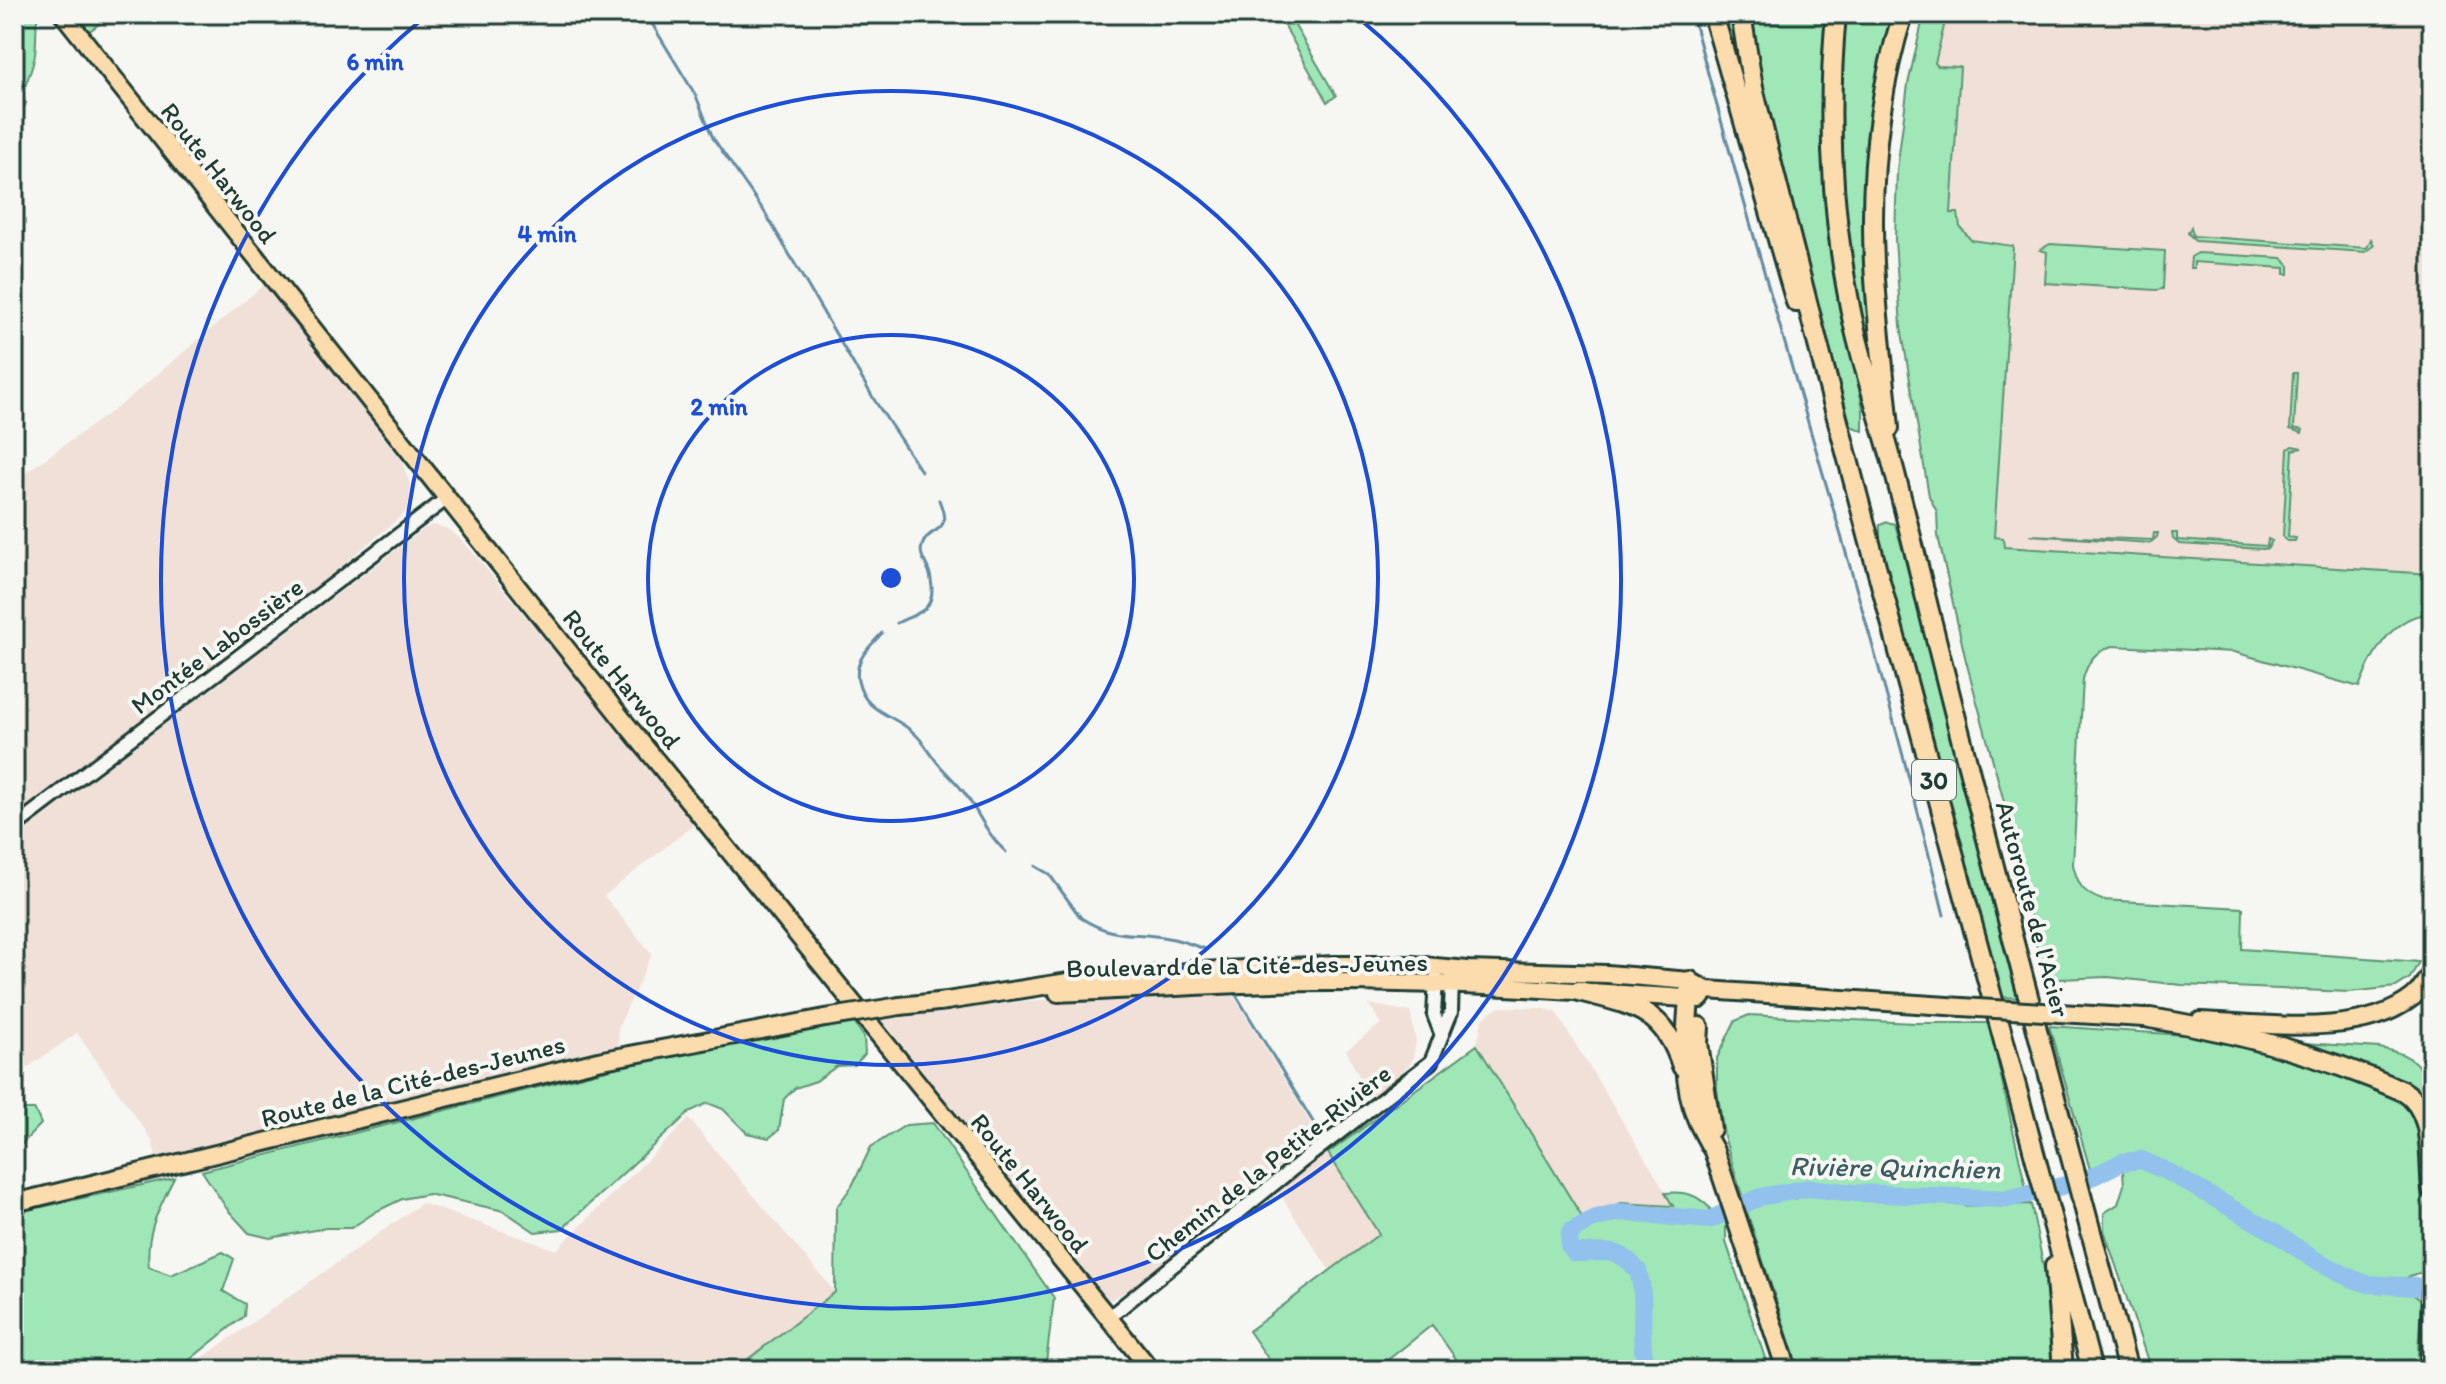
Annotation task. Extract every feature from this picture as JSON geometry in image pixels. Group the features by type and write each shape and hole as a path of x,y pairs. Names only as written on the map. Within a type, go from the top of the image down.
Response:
{"highway":[{"path":"1713,14 1882,588"},
{"path":"1741,14 1757,101 1882,588"},
{"path":"1836,14 1831,141 1839,236 1863,366 1891,459"},
{"path":"1891,459 1875,281 1873,218 1883,102 1903,14"},
{"name":"Autoroute de l'Acier","path":"1891,459 1957,724 2128,1370"},
{"name":"30","path":"1882,588 2092,1370"},
{"path":"1579,991 1631,1005 1656,1019 1676,1046 1696,1118 1714,1151 1787,1370"},
{"path":"1689,1086 1686,1057 1697,992"},
{"path":"1697,992 1698,1043 1714,1151"},
{"path":"2150,1018 2201,1026 2294,1049 2410,1095 2426,1119 2432,1189"},
{"path":"2048,1204 2063,1370"},
{"path":"2430,1370 2432,1292"},
{"path":"2117,1331 2135,1370"}],"main road":[{"name":"Route Harwood","path":"63,14 446,499 1151,1370"},
{"name":"Boulevard de la Cité-des-Jeunes","path":"1444,976 1579,991 1697,992 2287,1024 2348,1022 2381,1014 2415,996 2432,972"},
{"name":"Boulevard de la Cité-des-Jeunes","path":"825,1018 940,1002 1233,984 1444,976 1607,974 1697,992"},
{"name":"Route de la Cité-des-Jeunes","path":"14,1203 598,1061 825,1018"}],"street":[{"name":"Montée Labossière","path":"14,827 446,499"},
{"name":"Chemin de la Petite-Rivière","path":"1108,1318 1431,1062 1438,1051 1441,1033 1434,1015 1444,976"}],"shaded area":[{"path":"1933,14 2432,14 2432,584 1993,550 2011,270 1948,266 1960,68 1920,65"},
{"path":"265,284 401,459 411,488 405,513 277,620 14,818 14,481 122,404"},
{"path":"433,525 456,535 474,554 696,823 604,896 652,954 618,1028 619,1047 151,1161 156,1156 152,1140 77,1033 14,1077 14,838"},
{"path":"1229,989 1321,1140 1131,1289 1110,1300 1051,1232 880,1017 1029,1001"},
{"path":"1369,1004 1410,1012 1416,1042 1412,1061 1372,1103 1346,1050 1381,1024"},
{"path":"1500,1007 1541,1008 1556,1012 1674,1206 1621,1203 1582,1217 1477,1045 1482,1021 1492,1010"},
{"path":"689,1119 835,1292 734,1370 185,1370 422,1203 556,1250"},
{"path":"1328,1153 1379,1234 1330,1271 1277,1190"}],"green space":[{"path":"14,14 38,14 34,60 21,98 26,103 14,119"},
{"path":"73,14 112,14 87,33"},
{"path":"1278,14 1288,14 1336,96 1327,102"},
{"path":"1721,14 1731,14 1748,107"},
{"path":"1749,14 1825,14 1821,113 1826,212 1838,294 1863,409 1863,431 1851,426 1847,412 1765,100"},
{"path":"1845,14 1895,14 1886,46 1877,365 1873,367 1855,280 1845,192 1842,58"},
{"path":"1924,14 1947,14 1935,63 1938,66 1960,67 1951,213 1958,213 1960,227 1971,240 2013,246 1994,537 2003,538 2004,547 2432,574 2432,614 2406,621 2385,638 2359,687 2234,652 2112,646 2096,654 2083,679 2073,865 2079,883 2085,891 2102,900 2243,908 2242,949 2419,962 2410,978 2396,987 2349,992 2182,985 2108,977 2059,979 2051,976 2039,958 2014,839 1966,661 1938,536 1937,512 1929,496 1901,326 1895,240 1897,170 1908,84"},
{"path":"2191,227 2193,236 2367,248 2371,239 2374,245 2366,252 2195,241 2188,233"},
{"path":"2050,244 2165,251 2163,289 2045,283 2047,252 2040,250"},
{"path":"2198,253 2282,258 2289,265 2289,274 2285,274 2285,268 2194,262 2194,268 2190,268 2191,257"},
{"path":"2293,373 2297,373 2294,428 2303,430 2302,433 2290,429"},
{"path":"2292,446 2302,448 2293,450 2288,537 2296,538 2295,541 2287,541 2283,536 2288,449"},
{"path":"1887,522 1895,524 1903,551 2021,998 2000,997 1880,542 1880,525"},
{"path":"2154,533 2158,533 2157,537 2150,543 2029,535 2153,540"},
{"path":"2172,533 2177,533 2177,540 2267,546 2268,539 2272,541 2268,548 2263,549 2179,544"},
{"path":"1749,1015 1915,1023 1989,1023 2026,1188 2011,1193 1975,1193 1966,1206 2031,1204 2048,1289 2055,1370 1799,1370 1746,1209 1764,1199 1795,1199 1788,1188 1743,1199 1724,1136 1717,1089 1717,1058 1735,1021"},
{"path":"853,1021 864,1037 865,1054 855,1065 837,1066 816,1081 795,1088 784,1099 779,1130 769,1138 747,1133 723,1109 708,1103 691,1111 562,1229 535,1232 504,1211 428,1194 402,1199 351,1228 326,1228 270,1238 249,1233 227,1209 202,1171 643,1061"},
{"path":"2049,1026 2380,1048 2414,1061 2422,1071 2426,1085 2429,1135 2421,1273 2383,1281 2382,1293 2406,1290 2421,1300 2417,1370 2151,1370 2104,1230 2104,1213 2118,1204 2124,1185 2122,1158 2091,1173"},
{"path":"1477,1045 1582,1217 1621,1203 1673,1206 1665,1193 1678,1193 1690,1194 1710,1208 1710,1225 1726,1219 1726,1242 1769,1370 1464,1370 1432,1325 1375,1370 1276,1370 1249,1331 1379,1234 1328,1153"},
{"path":"35,1110 41,1124 14,1152 14,1114"},
{"path":"933,1123 1054,1298 1045,1370 734,1370 835,1292 836,1208 852,1186 871,1147 906,1125"},
{"path":"174,1178 151,1232 149,1267 171,1275 223,1252 234,1259 223,1291 245,1304 244,1316 177,1370 14,1370 14,1213"}],"waterway":[{"path":"646,14 696,96 713,138 764,211 875,401 921,471"},
{"path":"1692,14 1885,689 1944,915"},
{"path":"897,623 922,611 930,602 931,578 921,549 925,539 939,529 944,520 939,500"},
{"path":"882,633 860,660 857,673 862,692 874,707 919,738 963,791 988,831 1006,852"},
{"path":"1035,866 1049,874 1081,918 1093,925 1114,932 1173,939 1205,949"},
{"path":"1236,995 1321,1135"},
{"name":"Rivière Quinchien","path":"1648,1370 1643,1346 1638,1271 1623,1257 1610,1252 1575,1253 1569,1245 1570,1232 1593,1219 1619,1212 1709,1220 1760,1197 1809,1188 2007,1199 2094,1176 2122,1162 2142,1160 2172,1174 2275,1233 2312,1258 2353,1279 2368,1284 2432,1288"}]}
